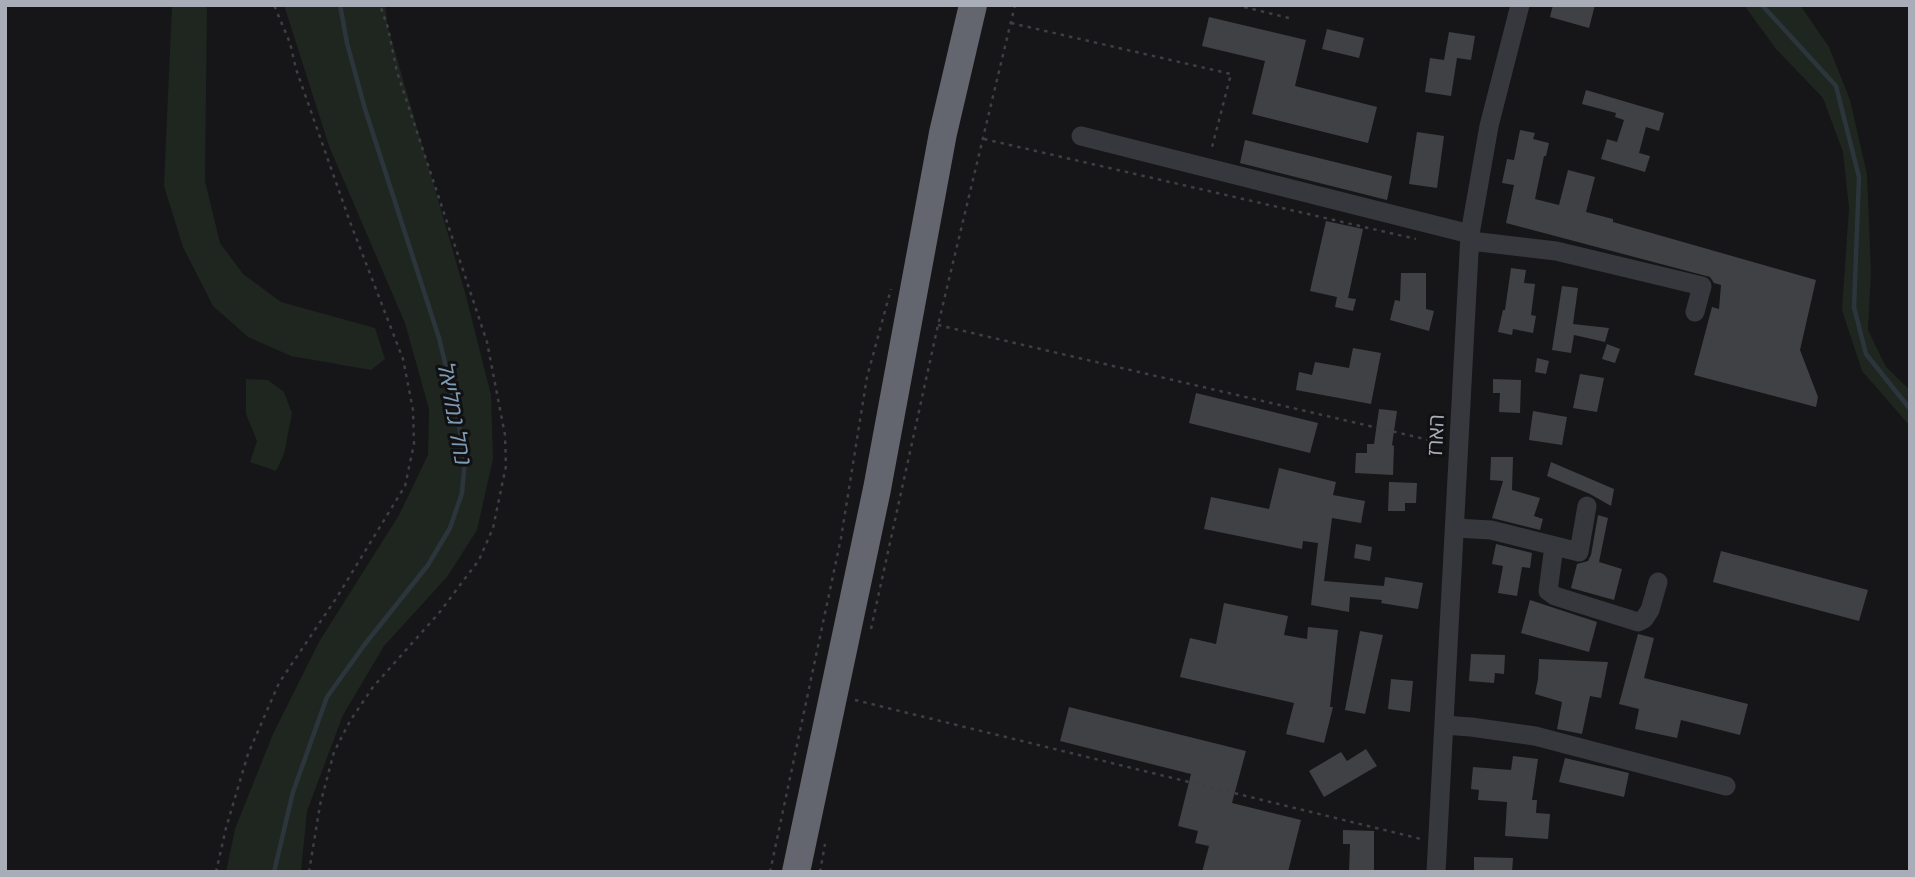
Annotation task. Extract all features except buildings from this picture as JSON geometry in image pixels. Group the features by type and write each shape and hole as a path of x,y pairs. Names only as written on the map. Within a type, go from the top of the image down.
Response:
{"highway":[{"path":"796,872 877,489 943,133 973,5"}],"street":[{"name":"הארז","path":"1436,872 1471,237 1489,126 1520,5"},
{"path":"1081,136 1471,237 1556,251 1702,286 1695,312"},
{"path":"1455,528 1491,530 1579,552 1587,506"},
{"path":"1554,546 1548,591 1555,596 1638,622 1644,619 1650,610 1658,582"},
{"path":"1444,725 1535,736 1727,786"}],"path":[{"path":"216,872 248,754 279,683 337,597 405,486 414,444 413,410 403,359 350,222 296,69 290,43 274,5"},
{"path":"309,872 320,805 334,752 350,721 373,687 439,613 479,560 493,528 506,466 505,435 487,342 397,72 380,5"},
{"path":"870,633 938,324 1014,5"},
{"path":"1236,5 1293,19"},
{"path":"1011,23 1231,74 1206,167"},
{"path":"984,139 1416,239"},
{"path":"770,872 841,538 867,377 893,283"},
{"path":"938,324 1459,447"},
{"path":"855,700 1421,839 1438,836"},
{"path":"820,872 827,833"}],"shaded area":[{"path":"172,5 207,5 205,181 220,243 243,274 281,302 375,328 385,359 371,370 291,356 248,337 213,306 183,247 164,186"},
{"path":"284,5 385,5 388,28 466,296 491,395 493,459 477,530 447,577 384,646 343,715 307,811 301,872 226,872 235,829 273,734 319,642 399,515 428,455 429,409 405,323 329,146"},
{"path":"1744,5 1800,5 1829,47 1850,100 1867,174 1871,272 1868,330 1886,367 1910,390 1910,426 1862,371 1842,310 1849,208 1843,152 1823,98 1776,49"},
{"path":"246,379 268,380 284,392 292,413 284,454 276,471 250,462 257,441 246,414"}],"waterway":[{"name":"נחל גמליאל","path":"274,872 293,792 327,697 428,565 450,528 462,493 465,459 439,338 365,109 340,5"},
{"path":"1762,5 1836,86 1859,177 1854,307 1866,354 1910,409"}]}
